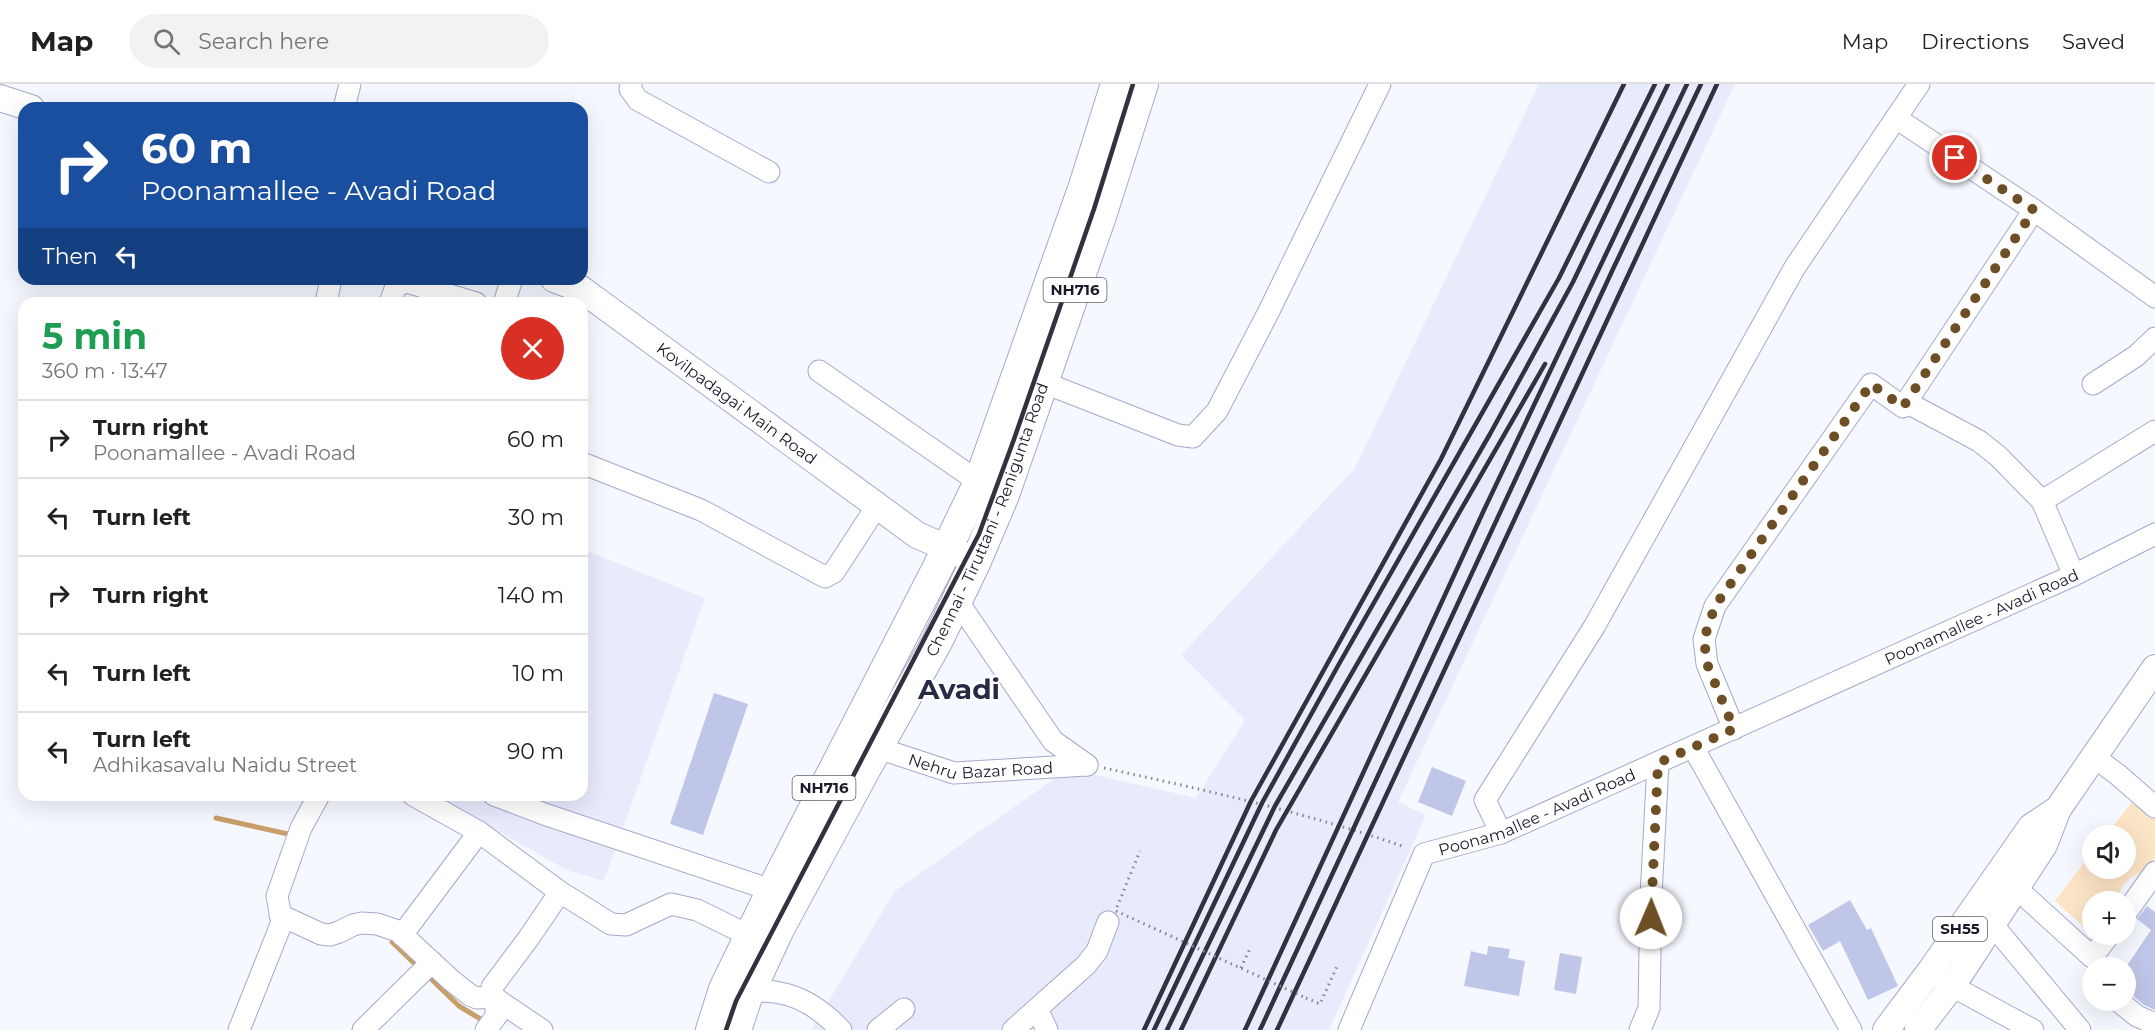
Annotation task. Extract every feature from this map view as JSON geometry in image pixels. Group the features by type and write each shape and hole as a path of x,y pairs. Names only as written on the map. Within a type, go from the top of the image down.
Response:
{"highway":[{"name":"Chennai - Tiruttani - Renigunta Road","path":"711,1030 724,989 750,936 784,894 878,748 958,602 976,561 992,488 1031,377 1084,186 1116,84"},
{"name":"Chennai - Tiruttani - Renigunta Road","path":"1031,377 1102,213 1143,84"},
{"name":"Chennai - Tiruttani - Renigunta Road","path":"736,1030 784,894 946,549 992,488"}],"main road":[{"path":"0,98 18,104"},
{"name":"Kovilpadagai Main Road","path":"572,285 581,288 917,535 976,561"},
{"name":"SH55","path":"1918,1030 1952,986 2044,845 2058,809 2155,668"},
{"name":"SH55","path":"1886,1030 2031,827 2058,809"}],"street":[{"path":"346,102 350,84"},
{"path":"631,84 630,89 638,100 769,172"},
{"path":"1031,377 1178,435 1193,437 1217,411 1269,311 1380,84"},
{"path":"1501,833 1485,800 1594,627 1794,267 1919,84"},
{"path":"1896,118 2034,210 2155,297"},
{"path":"1734,729 1707,664 1704,639 1715,606 1871,384 1903,407 2034,210"},
{"path":"417,285 456,297"},
{"path":"2093,384 2136,356 2155,338"},
{"path":"819,370 992,488"},
{"path":"1906,402 1979,441 1998,456 2042,501 2074,575"},
{"path":"2042,501 2155,431"},
{"path":"588,465 701,510 825,577 834,572 877,506"},
{"name":"Poonamallee - Avadi Road","path":"1424,854 1501,833 2074,575 2155,534"},
{"path":"958,602 1053,741 1087,765"},
{"path":"1693,747 1851,1030"},
{"name":"Nehru Bazar Road","path":"878,748 954,773 1087,765"},
{"path":"2094,757 2155,807"},
{"path":"1640,1030 1649,1008 1651,896 1658,763"},
{"path":"239,1030 282,922 277,896 301,828 317,801"},
{"path":"424,801 479,832 560,892 611,924 626,926 671,904 697,910 750,936"},
{"path":"510,801 784,894"},
{"path":"402,935 479,832"},
{"path":"1349,1030 1424,854"},
{"path":"2136,900 2155,872"},
{"path":"2016,888 2088,957"},
{"path":"280,915 321,934 339,932 362,923 377,924 398,931 423,971 477,998 493,992 560,892"},
{"path":"1013,1030 1086,965 1097,951 1112,917"},
{"path":"1992,924 2080,1030"},
{"path":"1931,970 1952,986 2033,1030"},
{"path":"363,1030 423,971"},
{"path":"751,990 778,992 797,997 810,1004 838,1027"},
{"path":"486,1030 497,1015 493,992"},
{"path":"493,992 542,1030"},
{"path":"878,1030 904,1009"},
{"path":"1037,1009 1047,1030"},
{"path":"2131,1011 2155,1024"}],"path":[{"name":"Poonamallee - Avadi Road","path":"1087,765 1275,807 1353,829 1424,854"},
{"path":"1140,851 1112,917 1241,968 1320,1004 1338,964"},
{"path":"1241,968 1251,946"}],"shaded area":[{"path":"1539,84 1735,84 1398,802 1426,815 1329,1030 811,1030 895,891 1068,769 1196,798 1245,720 1181,655 1355,468"},
{"path":"588,551 705,598 604,881 567,870 444,801 588,801"},
{"path":"2138,794 2155,808 2155,857 2144,872 2136,875 2136,825 2114,825"},
{"path":"2082,865 2082,879 2130,879 2121,891 2082,891 2082,925 2055,901"}],"building":[{"path":"714,693 748,704 703,835 670,824"},
{"path":"1432,767 1466,781 1452,816 1418,802"},
{"path":"1850,900 1867,930 1871,928 1898,986 1868,1000 1840,941 1823,951 1808,925"},
{"path":"2147,906 2155,912 2155,1010 2136,998 2136,957 2133,957 2151,930 2137,919"},
{"path":"1488,946 1510,949 1508,958 1525,961 1519,996 1464,986 1471,951 1487,955"},
{"path":"1560,953 1582,957 1576,994 1554,990"}],"waterway":[{"path":"216,818 288,834"},
{"path":"392,942 419,968"},
{"path":"426,974 459,1006 482,1020"}],"railway":[{"path":"726,1030 736,1001 979,534 1094,209 1133,84"},
{"path":"1144,1030 1251,801 1441,459 1624,84"},
{"path":"1154,1030 1262,803 1559,278 1655,84"},
{"path":"1167,1030 1275,806 1490,434 1573,282 1668,84"},
{"path":"1245,1030 1484,510 1687,84"},
{"path":"1260,1030 1701,84"},
{"path":"1277,1030 1717,84"},
{"path":"1181,1030 1276,830 1545,364"}],"district":[{"name":"Avadi","path":"959,689"}],"route":[{"path":"1651,918 1658,763 1734,729 1707,664 1704,639 1715,606 1871,384 1903,407 2034,210 1955,158"}]}
